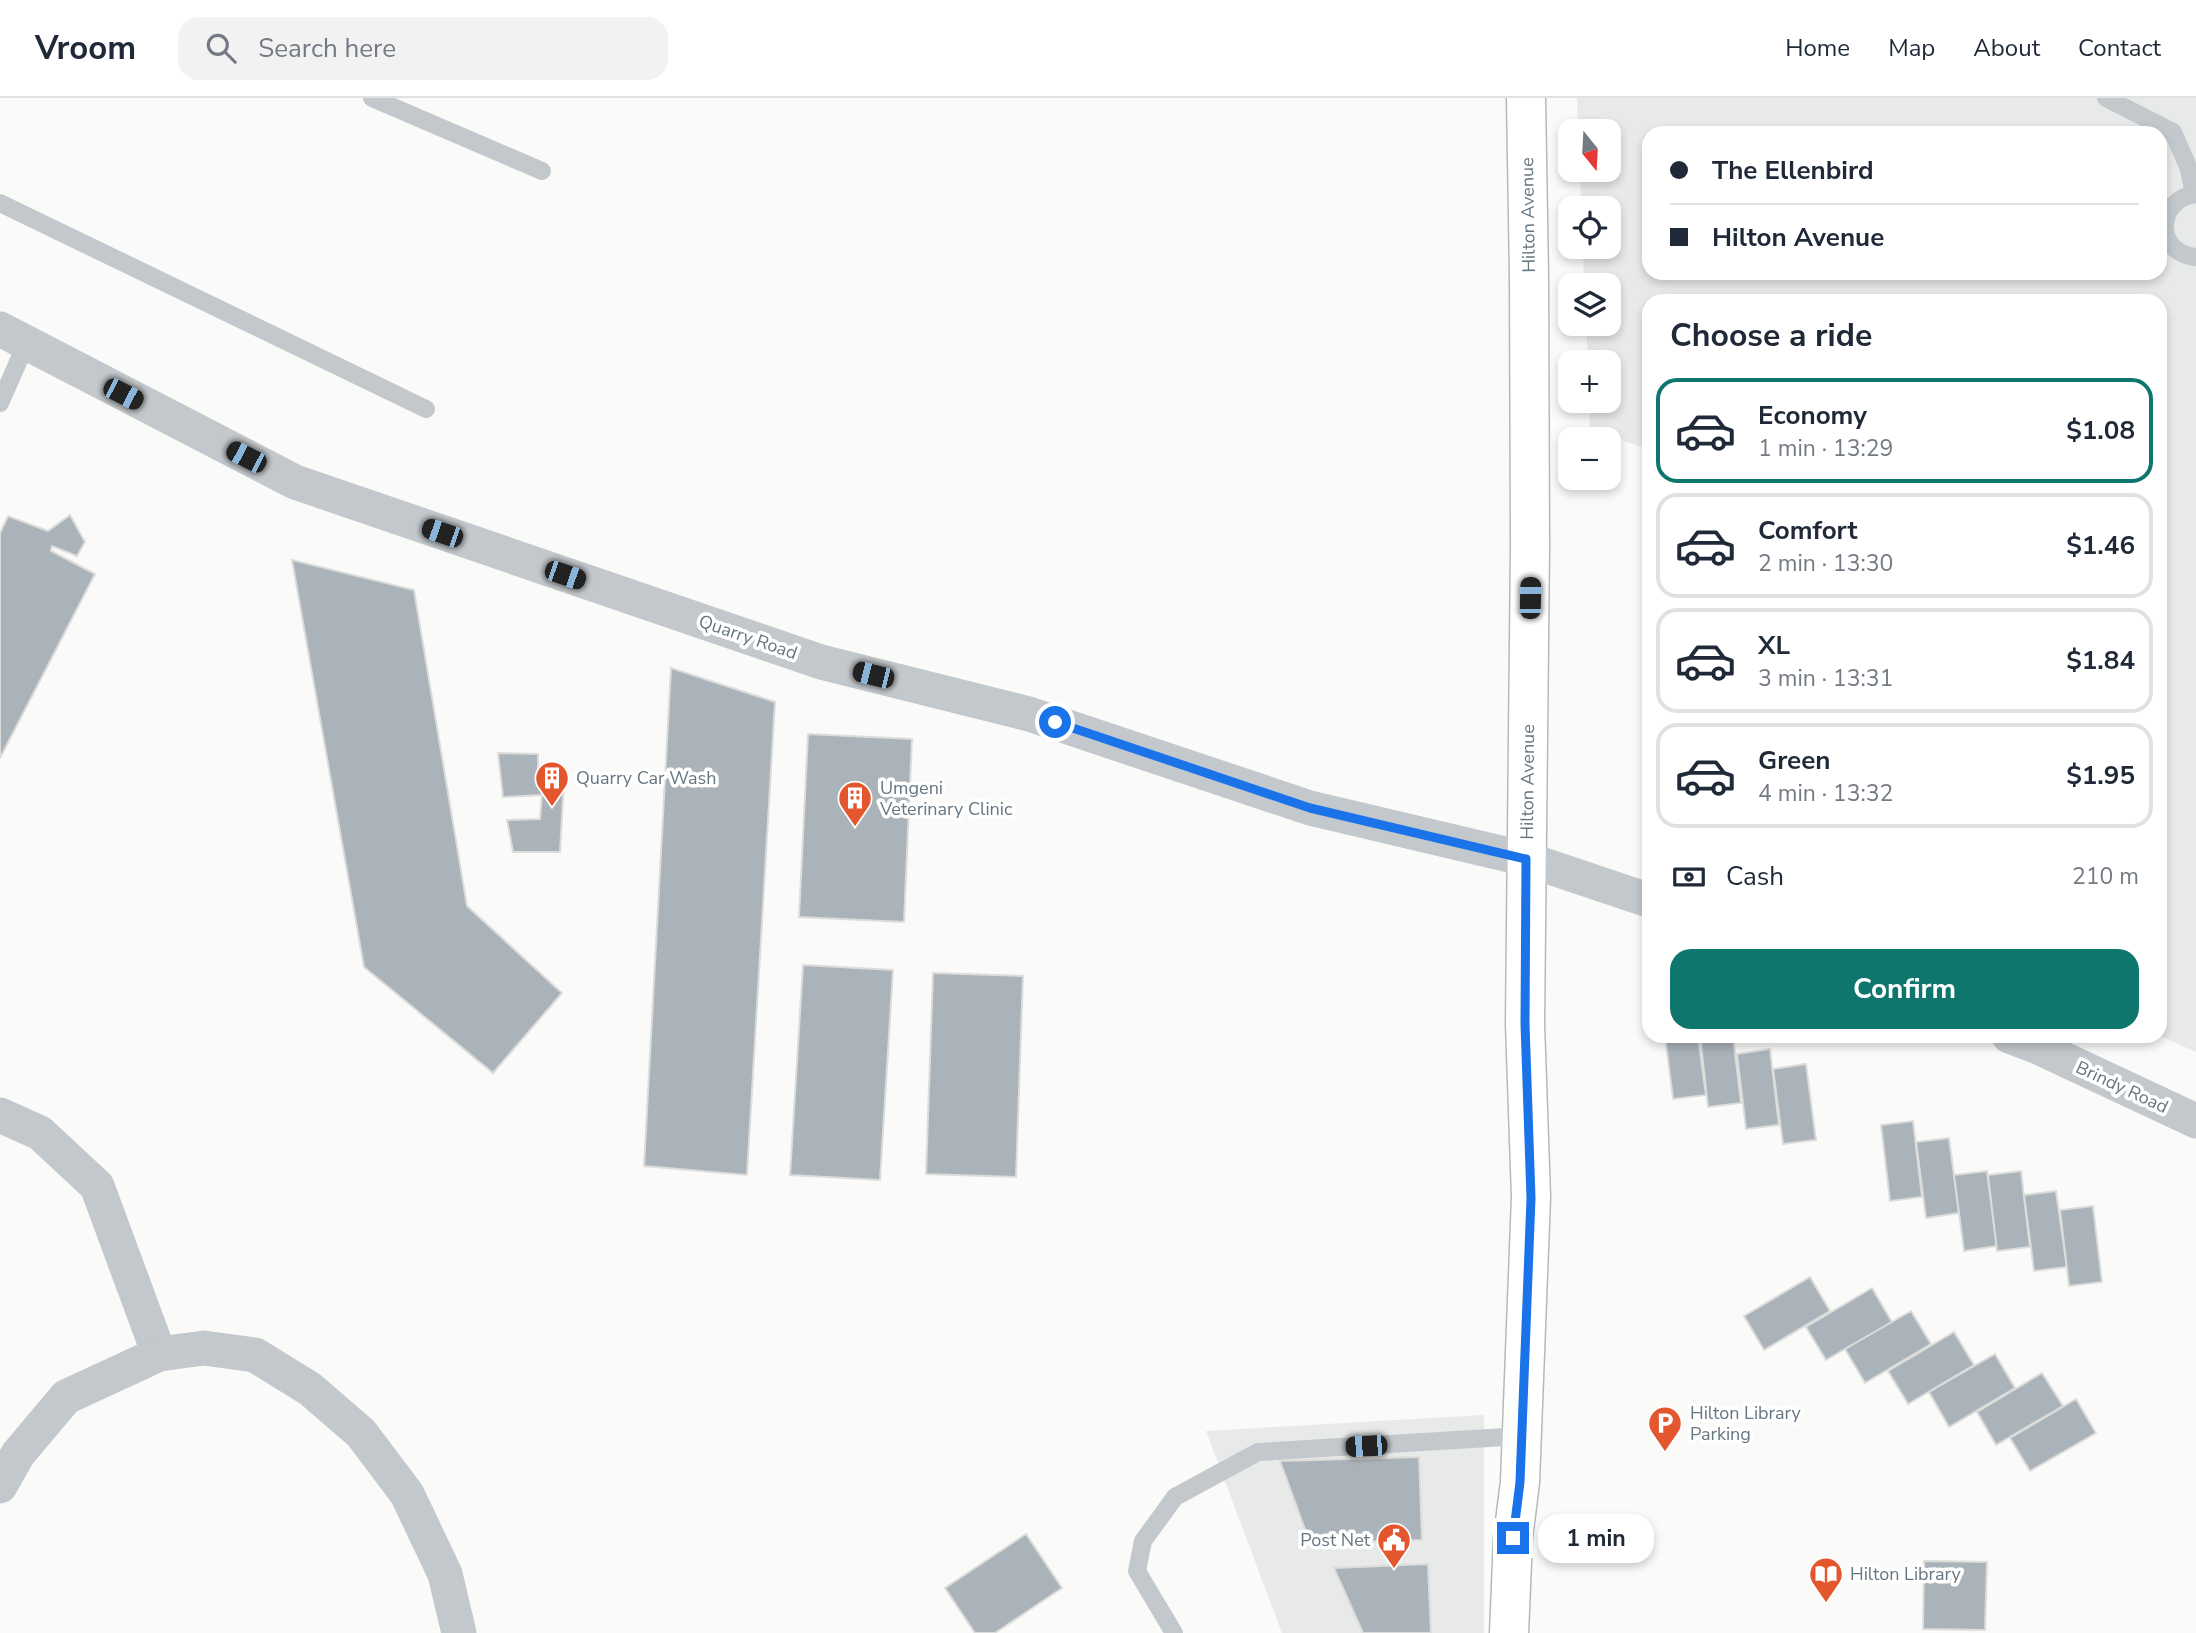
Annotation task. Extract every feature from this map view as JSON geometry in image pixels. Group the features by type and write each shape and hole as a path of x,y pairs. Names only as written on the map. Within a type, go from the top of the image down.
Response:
{"street":[{"name":"Hilton Avenue","path":"1508,1633 1513,1538 1520,1482 1531,1198 1525,1024 1530,492 1530,277 1526,98"},
{"name":"Quarry Road","path":"13,336 295,482 821,662 1030,714 1310,808 1526,859"},
{"path":"1526,859 1642,898"},
{"name":"Brindy Road","path":"2036,1043 2196,1122"},
{"path":"0,1115 40,1133 97,1186 159,1354"},
{"path":"0,1486 18,1454 66,1397 159,1354 204,1348 255,1355 310,1389 361,1433 407,1494 445,1574 458,1633"}],"lane":[{"path":"372,98 542,171"},
{"path":"2106,98 2160,126"},
{"path":"2167,129 2172,132 2189,169 2195,194 2180,199 2167,214"},
{"path":"0,203 426,409"},
{"path":"2167,237 2175,250 2184,256 2196,257"},
{"path":"0,403 13,336"},
{"path":"1174,1633 1137,1571 1143,1541 1175,1497 1258,1452 1522,1436"}],"shaded area":[{"path":"1577,98 2196,98 2196,1052 2167,1039 2167,294 1642,294 1642,447 1621,440 1621,427 1590,427 1589,413 1621,413 1621,350 1587,350 1587,336 1621,336 1621,273 1584,273 1583,259 1621,259 1621,196 1581,196 1580,182 1621,182 1621,119 1578,119"},
{"path":"1484,1415 1484,1633 1282,1633 1206,1431"}],"building":[{"path":"70,515 85,542 77,556 52,546 51,551 95,574 0,758 0,533 8,516 48,531"},
{"path":"292,560 414,590 467,906 562,993 493,1073 364,967"},
{"path":"671,668 775,702 747,1175 644,1166"},
{"name":"Umgeni Veterinary Clinic","path":"808,734 912,739 904,922 799,917"},
{"name":"Quarry Car Wash","path":"498,753 538,754 538,779 564,780 560,852 513,852 507,820 540,819 542,795 503,797"},
{"path":"803,965 893,970 880,1180 790,1175"},
{"path":"933,973 1023,976 1016,1177 926,1174"},
{"path":"1666,1043 1699,1043 1706,1095 1673,1099"},
{"path":"1701,1043 1734,1043 1741,1103 1708,1107"},
{"path":"1770,1049 1779,1125 1746,1129 1737,1054"},
{"path":"1806,1064 1816,1140 1783,1144 1773,1069"},
{"path":"1913,1121 1922,1197 1890,1201 1881,1125"},
{"path":"1949,1138 1959,1213 1926,1218 1916,1142"},
{"path":"1987,1171 1997,1246 1964,1251 1954,1175"},
{"path":"2021,1171 2030,1247 1997,1251 1988,1175"},
{"path":"2056,1191 2067,1267 2034,1271 2024,1195"},
{"path":"2093,1206 2102,1282 2069,1286 2060,1210"},
{"path":"1810,1277 1830,1311 1764,1350 1744,1316"},
{"path":"1872,1288 1892,1322 1826,1360 1806,1327"},
{"path":"1911,1311 1931,1344 1865,1383 1845,1349"},
{"path":"1954,1332 1974,1365 1908,1404 1888,1371"},
{"path":"1995,1354 2015,1388 1949,1427 1929,1392"},
{"path":"2042,1373 2063,1406 1996,1445 1977,1412"},
{"path":"2076,1399 2096,1433 2030,1471 2010,1438"},
{"path":"1419,1457 1422,1540 1310,1543 1280,1461"},
{"path":"1026,1534 1062,1588 995,1633 975,1633 945,1588"},
{"path":"1924,1561 1987,1562 1985,1630 1923,1629"},
{"path":"1428,1564 1431,1633 1363,1633 1334,1568"}],"place":[{"name":"Quarry Car Wash","path":"552,808"},
{"name":"Umgeni Veterinary Clinic","path":"855,828"},
{"name":"Hilton Library Parking","path":"1665,1453"},
{"name":"Post Net","path":"1394,1570"},
{"name":"Hilton Library","path":"1826,1604"}],"route":[{"path":"1055,722 1310,808 1526,859 1525,1024 1531,1198 1520,1482 1513,1538"}]}
